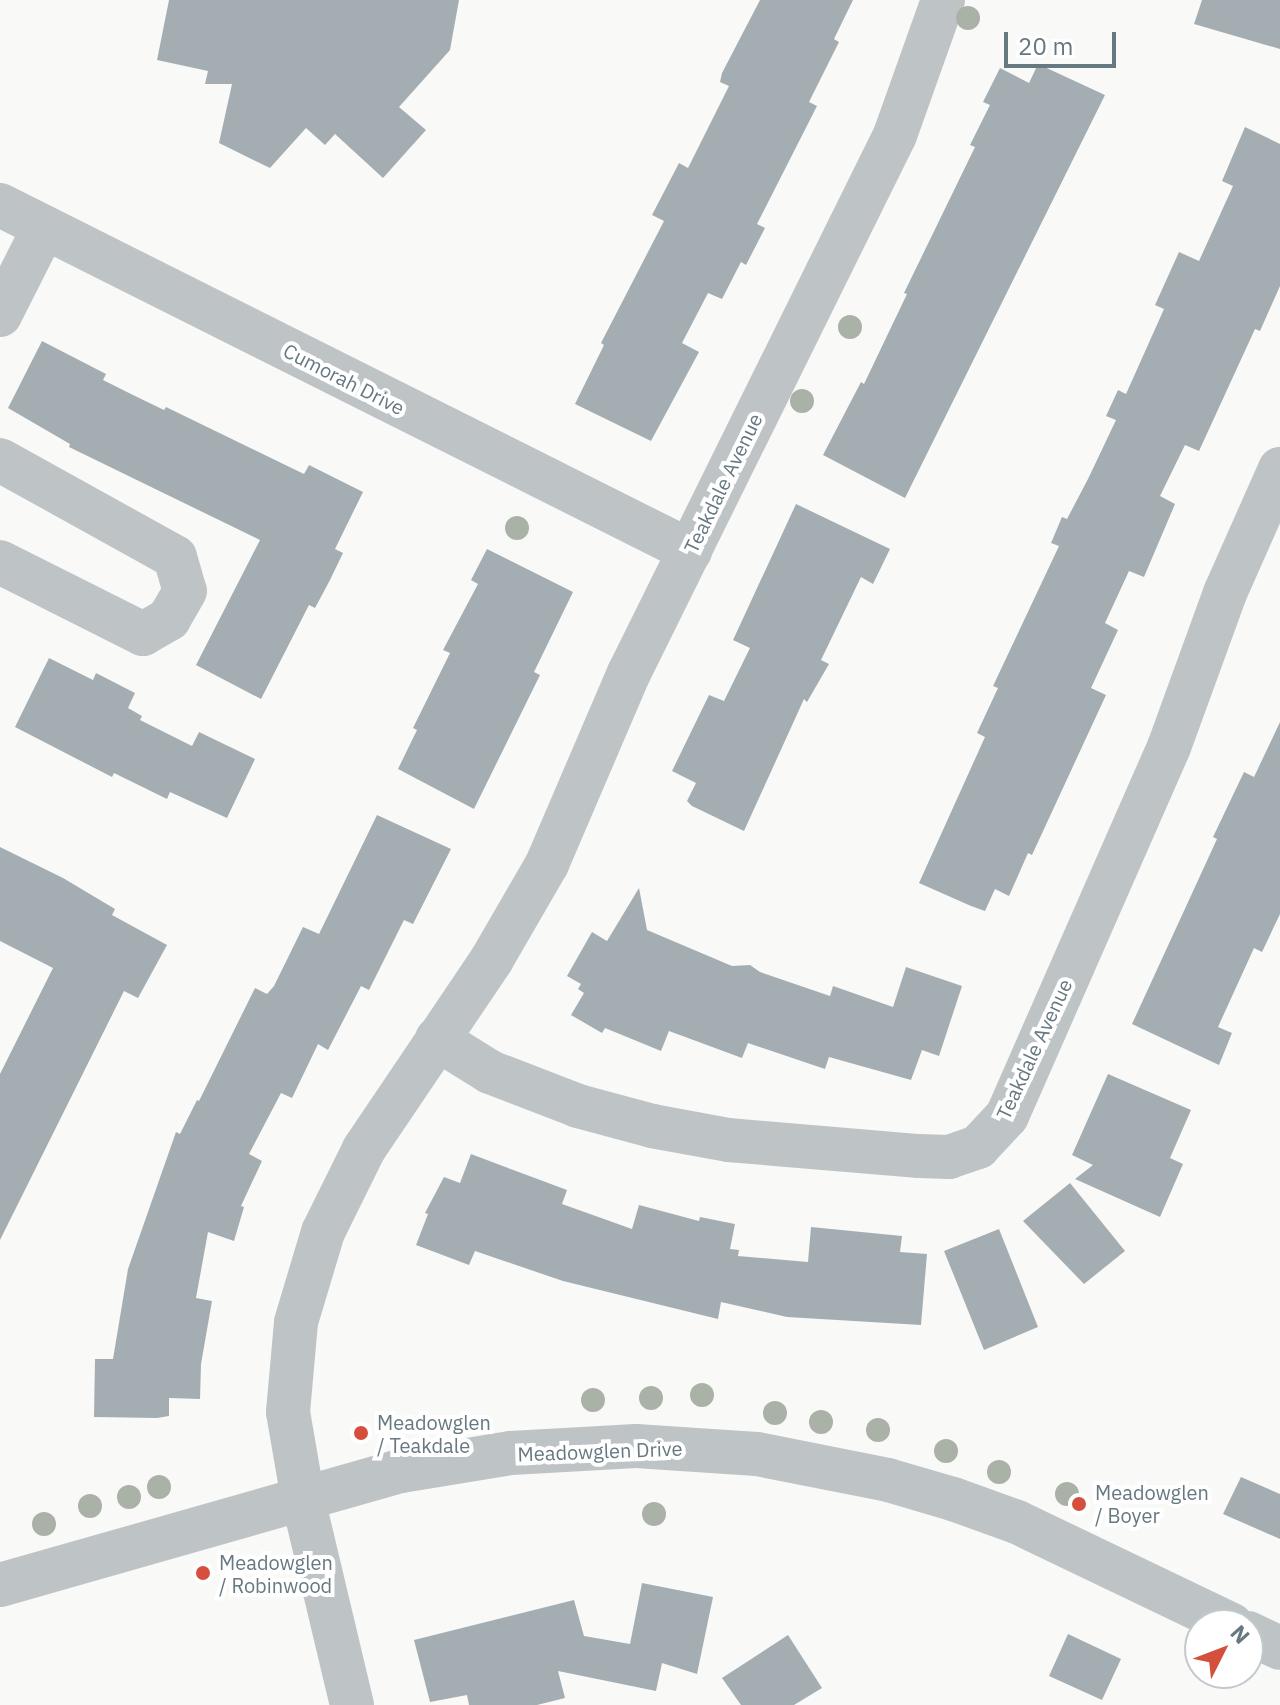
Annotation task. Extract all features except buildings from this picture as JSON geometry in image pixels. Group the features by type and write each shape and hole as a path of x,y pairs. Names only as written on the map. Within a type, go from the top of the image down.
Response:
{"street":[{"name":"Teakdale Avenue","path":"352,1705 303,1499 288,1412 296,1322 323,1232 364,1149 492,959 547,864 629,673 895,135 943,0"},
{"name":"Cumorah Drive","path":"0,205 690,551"},
{"path":"0,315 44,228"},
{"path":"0,460 175,557 185,591 169,619 143,634 0,562"},
{"name":"Teakdale Avenue","path":"437,1039 490,1072 578,1106 652,1126 728,1140 919,1156 949,1157 978,1147 1007,1116 1169,747 1225,593 1280,469"},
{"name":"Meadowglen Drive","path":"0,1585 401,1471 511,1453 636,1446 757,1454 888,1480 1017,1522 1199,1609"}],"place":[{"name":"Meadowglen / Teakdale","path":"361,1433"},
{"name":"Meadowglen / Boyer","path":"1079,1504"},
{"name":"Meadowglen / Robinwood","path":"203,1573"}]}
